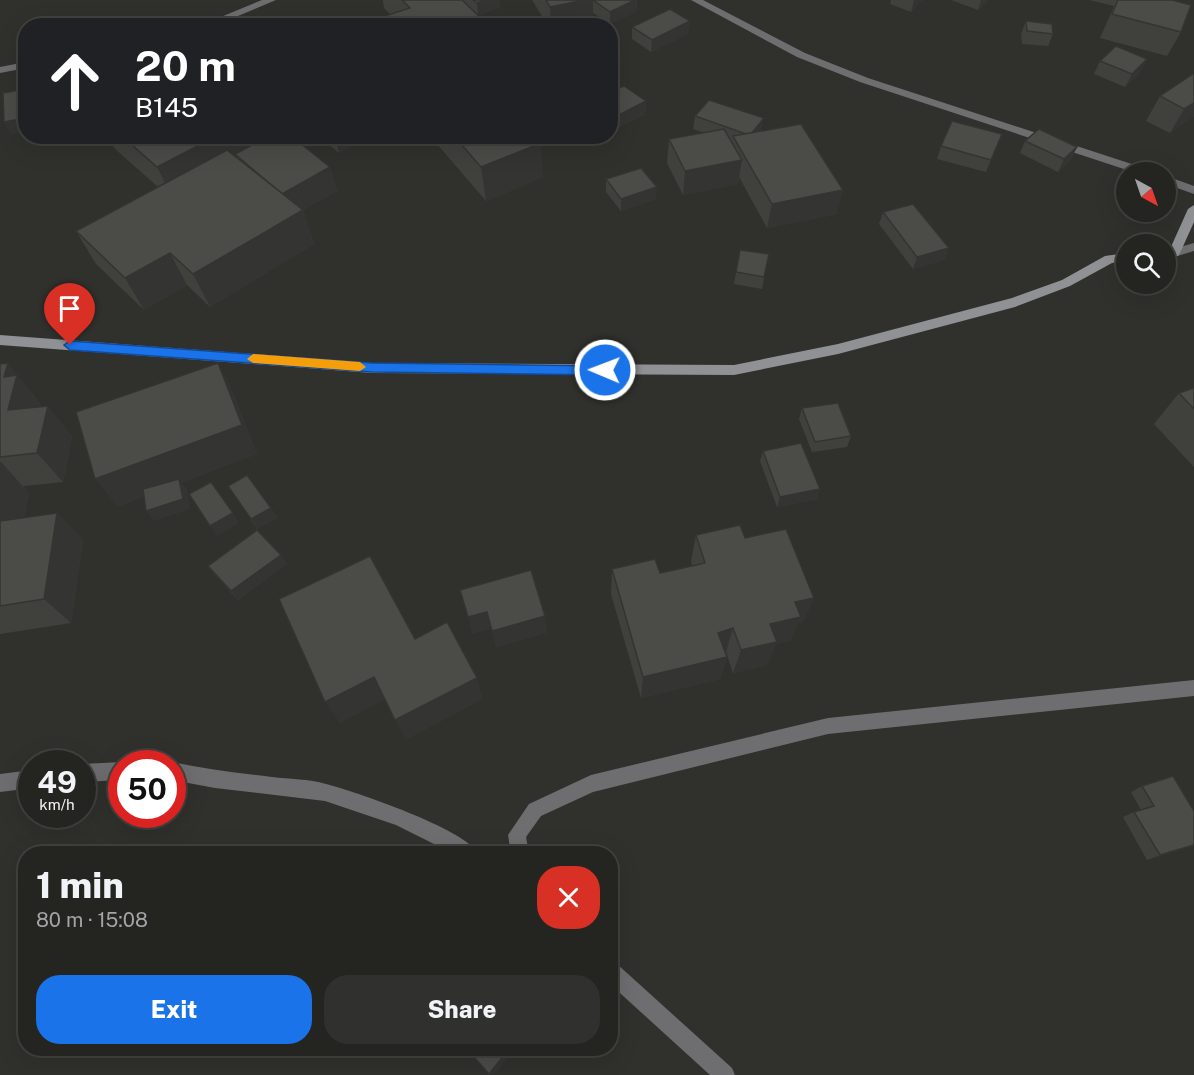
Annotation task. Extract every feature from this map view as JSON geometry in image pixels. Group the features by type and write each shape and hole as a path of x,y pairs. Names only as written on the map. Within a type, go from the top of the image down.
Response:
{"main road":[{"path":"1176,242 1194,209"},
{"path":"0,340 372,368 734,370 838,349 1015,303 1066,283 1109,259 1116,258"}],"street":[{"path":"225,18 271,0"},
{"path":"696,0 801,55 864,80 1116,163"},
{"path":"0,70 18,67"},
{"path":"1176,183 1194,189"},
{"path":"1176,252 1194,247"},
{"path":"518,846 516,835 535,810 591,784 828,726 1194,688"},
{"path":"186,774 325,792 398,817 459,846"},
{"path":"0,783 18,781"},
{"path":"618,978 725,1075"}],"building":[{"path":"402,0 462,0 481,18 387,18 385,16 410,8"},
{"path":"546,0 585,0 550,7"},
{"path":"593,0 635,0 610,12"},
{"path":"1118,0 1172,0 1191,5 1181,32 1112,14"},
{"path":"670,9 690,21 652,40 632,27"},
{"path":"1026,21 1052,24 1053,34 1027,31"},
{"path":"1116,46 1147,59 1132,74 1100,61"},
{"path":"1194,73 1194,103 1184,109 1160,96"},
{"path":"624,86 646,101 618,115 618,89"},
{"path":"18,90 18,119 4,122 3,93"},
{"path":"709,100 764,118 752,133 746,134 695,116"},
{"path":"952,121 1002,134 991,160 941,146"},
{"path":"801,124 843,190 772,204 733,136"},
{"path":"724,129 742,160 685,171 669,139"},
{"path":"1039,129 1077,147 1064,159 1025,141"},
{"path":"131,144 202,144 157,167"},
{"path":"254,144 301,144 330,167 282,194 235,154"},
{"path":"461,144 538,144 481,167"},
{"path":"227,150 303,210 193,274 170,253 125,278 76,231"},
{"path":"641,168 657,187 621,199 606,179"},
{"path":"913,204 949,248 917,257 883,212"},
{"path":"740,250 769,254 764,277 736,272"},
{"path":"8,363 4,377 17,375 8,410 48,406 37,453 0,457 0,364"},
{"path":"218,363 242,425 95,479 76,412"},
{"path":"1194,388 1194,409 1179,393"},
{"path":"838,403 851,436 815,442 802,408"},
{"path":"801,443 820,489 780,497 763,451"},
{"path":"247,475 271,508 251,519 228,486"},
{"path":"179,479 183,499 146,511 143,489"},
{"path":"211,482 233,513 210,526 189,494"},
{"path":"57,513 44,599 0,606 0,521"},
{"path":"740,525 745,538 786,529 814,598 795,602 801,617 770,624 777,642 741,650 733,628 718,633 727,657 643,677 612,569 655,559 660,573 705,563 696,535"},
{"path":"257,530 281,555 231,591 208,566"},
{"path":"370,556 415,639 447,622 477,678 395,720 374,677 325,702 279,599"},
{"path":"531,570 545,616 492,631 487,612 468,617 460,590"},
{"path":"1173,776 1194,811 1194,845 1160,855 1134,812 1154,806 1142,786"},
{"path":"473,1056 504,1056 489,1074"}],"slow traffic":[{"path":"253,359 360,367"}],"route":[{"path":"70,345 372,368 605,370"}]}
